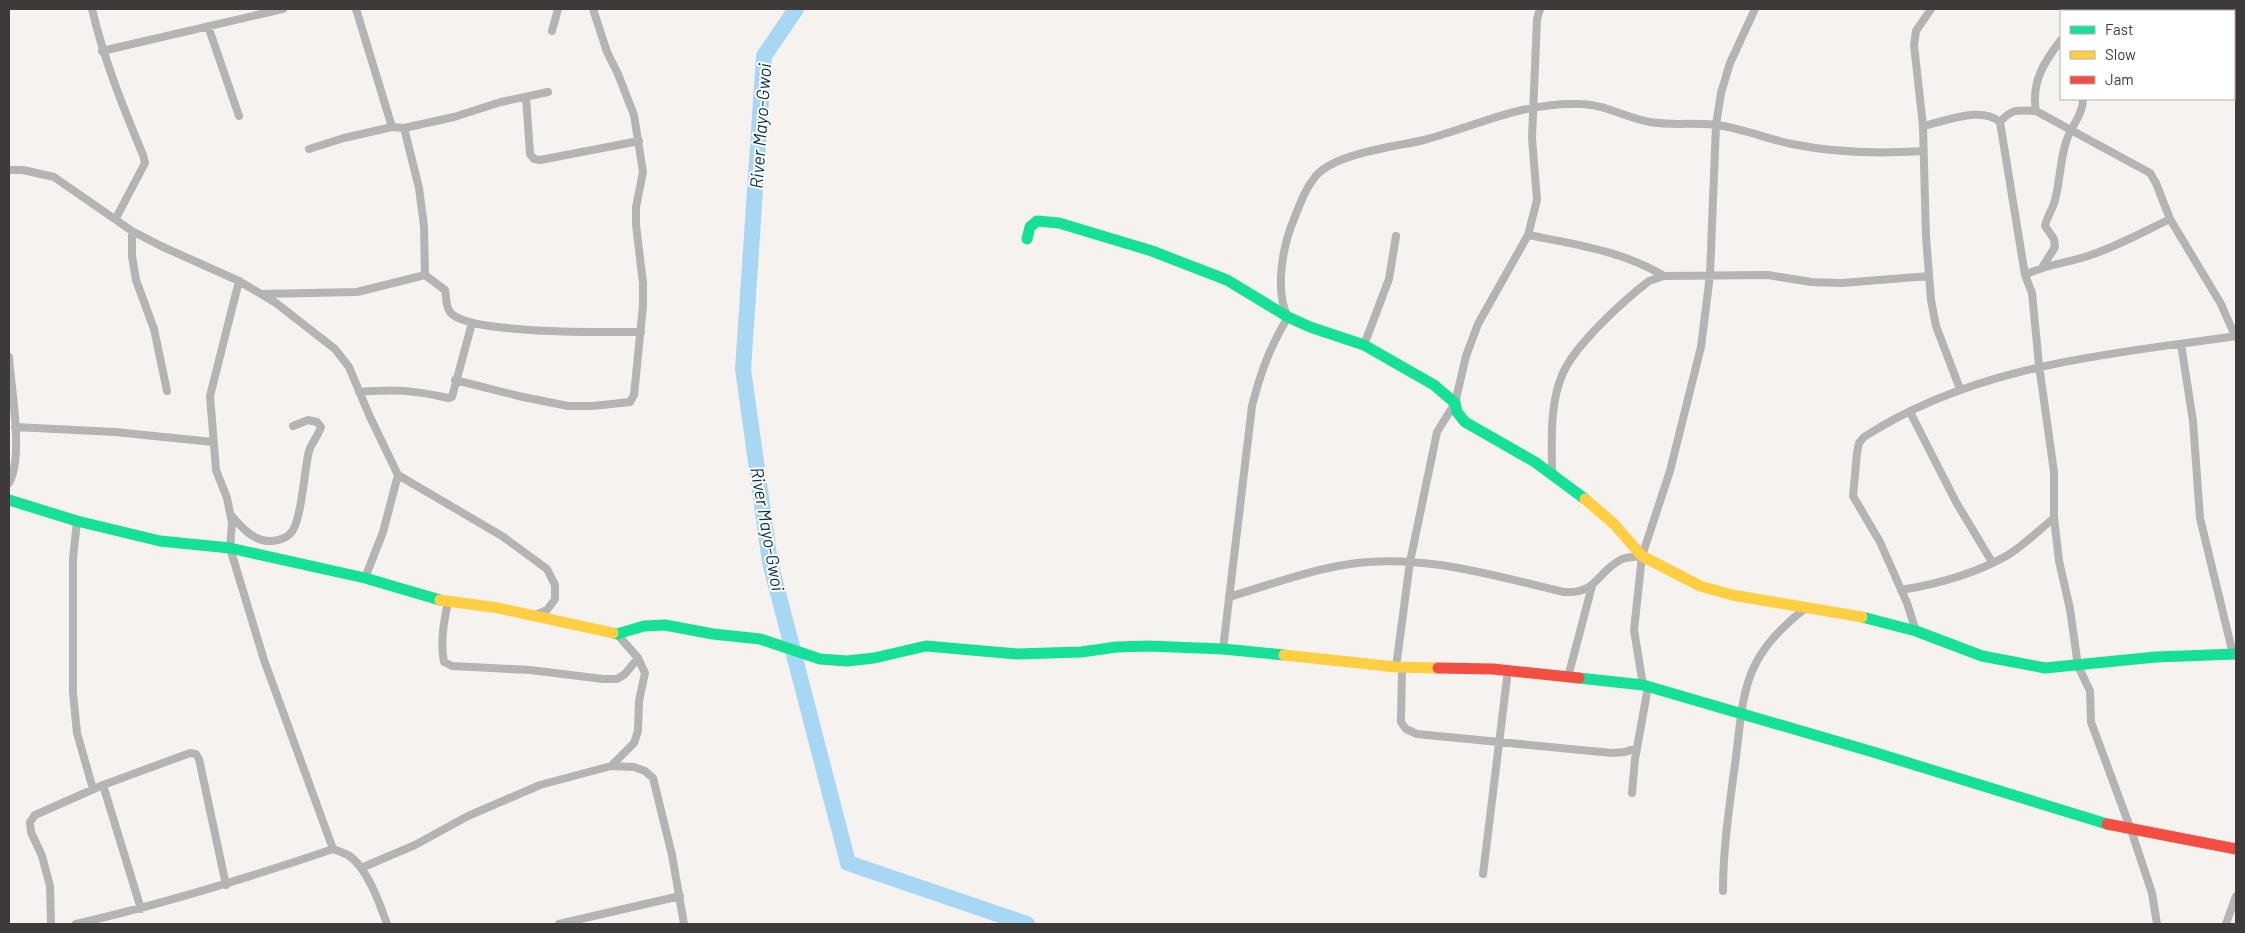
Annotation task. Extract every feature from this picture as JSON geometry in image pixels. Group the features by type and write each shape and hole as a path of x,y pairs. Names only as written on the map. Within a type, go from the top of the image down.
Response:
{"street":[{"path":"92,9 102,51 145,163 116,218"},
{"path":"102,51 283,9"},
{"path":"356,9 392,126"},
{"path":"552,31 558,9"},
{"path":"455,380 568,406 593,406 630,402 634,394 641,332 643,283 636,225 636,207 643,172 634,115 607,52 594,9"},
{"path":"1540,9 1537,19 1532,138 1537,200 1528,236 1478,324 1466,356 1455,403 1437,432 1410,562 1399,667 1401,722 1406,729 1417,734 1612,753 1625,752 1637,748"},
{"path":"1632,793 1646,686 1634,630 1642,556 1670,471 1701,347 1710,275 1716,124 1721,93 1730,63 1754,9"},
{"path":"1931,9 1916,31 1914,45 1923,126 1929,276 1936,326 1960,389"},
{"path":"208,26 239,116"},
{"path":"2036,111 2034,96 2037,78 2049,55 2060,41"},
{"path":"309,149 392,126 404,128 548,92"},
{"path":"526,97 530,154 534,159 540,160 639,141"},
{"path":"2043,266 2055,247 2054,239 2045,226 2055,202 2061,162 2071,130 2083,108 2083,100"},
{"path":"1288,317 1284,308 1280,274 1291,226 1303,196 1316,176 1335,162 1360,154 1424,140 1465,128 1502,114 1534,107 1579,104 1608,109 1629,118 1650,122 1716,124 1790,144 1832,152 1876,154 1923,151"},
{"path":"1916,631 1880,542 1856,502 1853,489 1859,443 1873,431 1960,389 2039,365 2236,336 2220,304 2170,220 2156,183 2150,173 2036,111 2019,110 2008,113 2000,122"},
{"path":"1923,126 1980,114 1993,116 2000,122 2025,275 2032,293 2039,365 2054,472 2054,518 2059,561 2070,609 2078,666 2090,691 2091,722 2152,892 2157,924"},
{"path":"404,128 419,188 423,216 425,275"},
{"path":"9,170 23,170 54,177 116,218 132,231 239,281 261,294 335,349 349,367 398,475 502,536 547,569 555,585 555,599 548,610 536,615"},
{"path":"1027,239 1030,227 1037,220 1069,226 1152,251 1227,280 1288,317 1310,327 1364,345 1434,385 1455,403 1457,412 1465,422 1535,462 1614,524 1642,556 1700,586 1732,595 1852,614 1916,631 1982,656 2045,668 2078,666 2156,656 2235,654 2200,518 2193,421 2181,344"},
{"path":"2025,275 2043,266 2086,257 2170,220"},
{"path":"132,231 132,256 136,280 154,329 167,391"},
{"path":"1364,345 1389,279 1396,236"},
{"path":"1528,236 1581,245 1635,260 1664,276"},
{"path":"425,275 445,290 448,309 453,315 472,322 529,330 641,332"},
{"path":"261,294 357,292 425,275"},
{"path":"1552,475 1554,407 1563,374 1578,348 1649,281 1664,276 1768,275 1811,282 1842,283 1929,276"},
{"path":"239,281 210,396 216,470 227,498 232,523 230,548 264,660 333,849"},
{"path":"1223,649 1252,406 1271,345 1288,317"},
{"path":"359,392 396,389 448,398 452,397 472,322"},
{"path":"9,357 16,458 13,476 9,483"},
{"path":"1910,412 1956,502 1992,562"},
{"path":"230,513 242,528 257,539 282,540 291,533 296,522 309,451 321,427 318,422 308,420 293,426"},
{"path":"15,427 114,432 213,442"},
{"path":"365,578 383,532 398,475"},
{"path":"9,500 77,521 160,541 230,548 365,578 448,602 536,615 617,634 644,626 665,625 713,634 760,639 820,659 847,661 874,658 926,646 1018,654 1081,652 1117,647 1223,649 1399,667 1508,670 1646,686 1742,712 2102,823 2236,850"},
{"path":"1901,590 1931,585 1957,577 2008,555 2054,518"},
{"path":"77,521 73,559 73,693 77,733 93,789"},
{"path":"1229,597 1328,568 1386,561 1445,565 1564,592 1578,593 1586,590 1608,568 1623,559 1642,556"},
{"path":"1568,677 1592,584"},
{"path":"448,602 444,625 443,655 444,662 452,666 530,670 603,679 618,678 625,674 638,658"},
{"path":"1723,891 1723,856 1742,712 1747,688 1759,658 1768,643 1786,623 1807,607"},
{"path":"611,766 634,743 638,730 639,701 645,673 638,658 617,634"},
{"path":"1483,874 1508,670"},
{"path":"51,924 50,886 42,856 31,832 30,822 35,815 93,789 190,753 196,754 199,759 226,886"},
{"path":"361,868 415,845 468,816 540,785 611,766 634,767 645,771 653,778 672,855 684,924"},
{"path":"103,785 141,909"},
{"path":"76,924 226,886 333,849 349,856 361,868 379,901 387,924"},
{"path":"559,924 680,896"},
{"path":"2226,924 2236,896"}],"waterway":[{"name":"River Mayo-Gwoi","path":"796,9 764,56 743,369 770,562 848,863 1027,924"}],"traffic: fast":[{"path":"1027,239 1030,227 1037,221 1059,223 1152,251 1227,280 1288,317 1310,327 1364,345 1434,385 1455,403 1457,412 1465,422 1535,462 1585,499"},
{"path":"9,500 77,521 160,541 230,548 365,578 440,600"},
{"path":"1862,617 1916,631 1982,656 2045,668 2156,657 2236,654"},
{"path":"613,633 617,634 644,626 665,625 713,634 760,639 820,659 847,661 874,658 926,646 1017,654 1081,652 1117,647 1148,646 1223,649 1284,655"},
{"path":"1579,678 1643,685 1873,752 2107,824"}],"traffic: slow":[{"path":"1585,499 1614,524 1642,556 1700,586 1732,595 1862,617"},
{"path":"440,600 498,608 613,633"},
{"path":"1284,655 1396,667 1438,668"}],"traffic: jam":[{"path":"1438,668 1493,669 1579,678"},
{"path":"2107,824 2236,849"}]}
